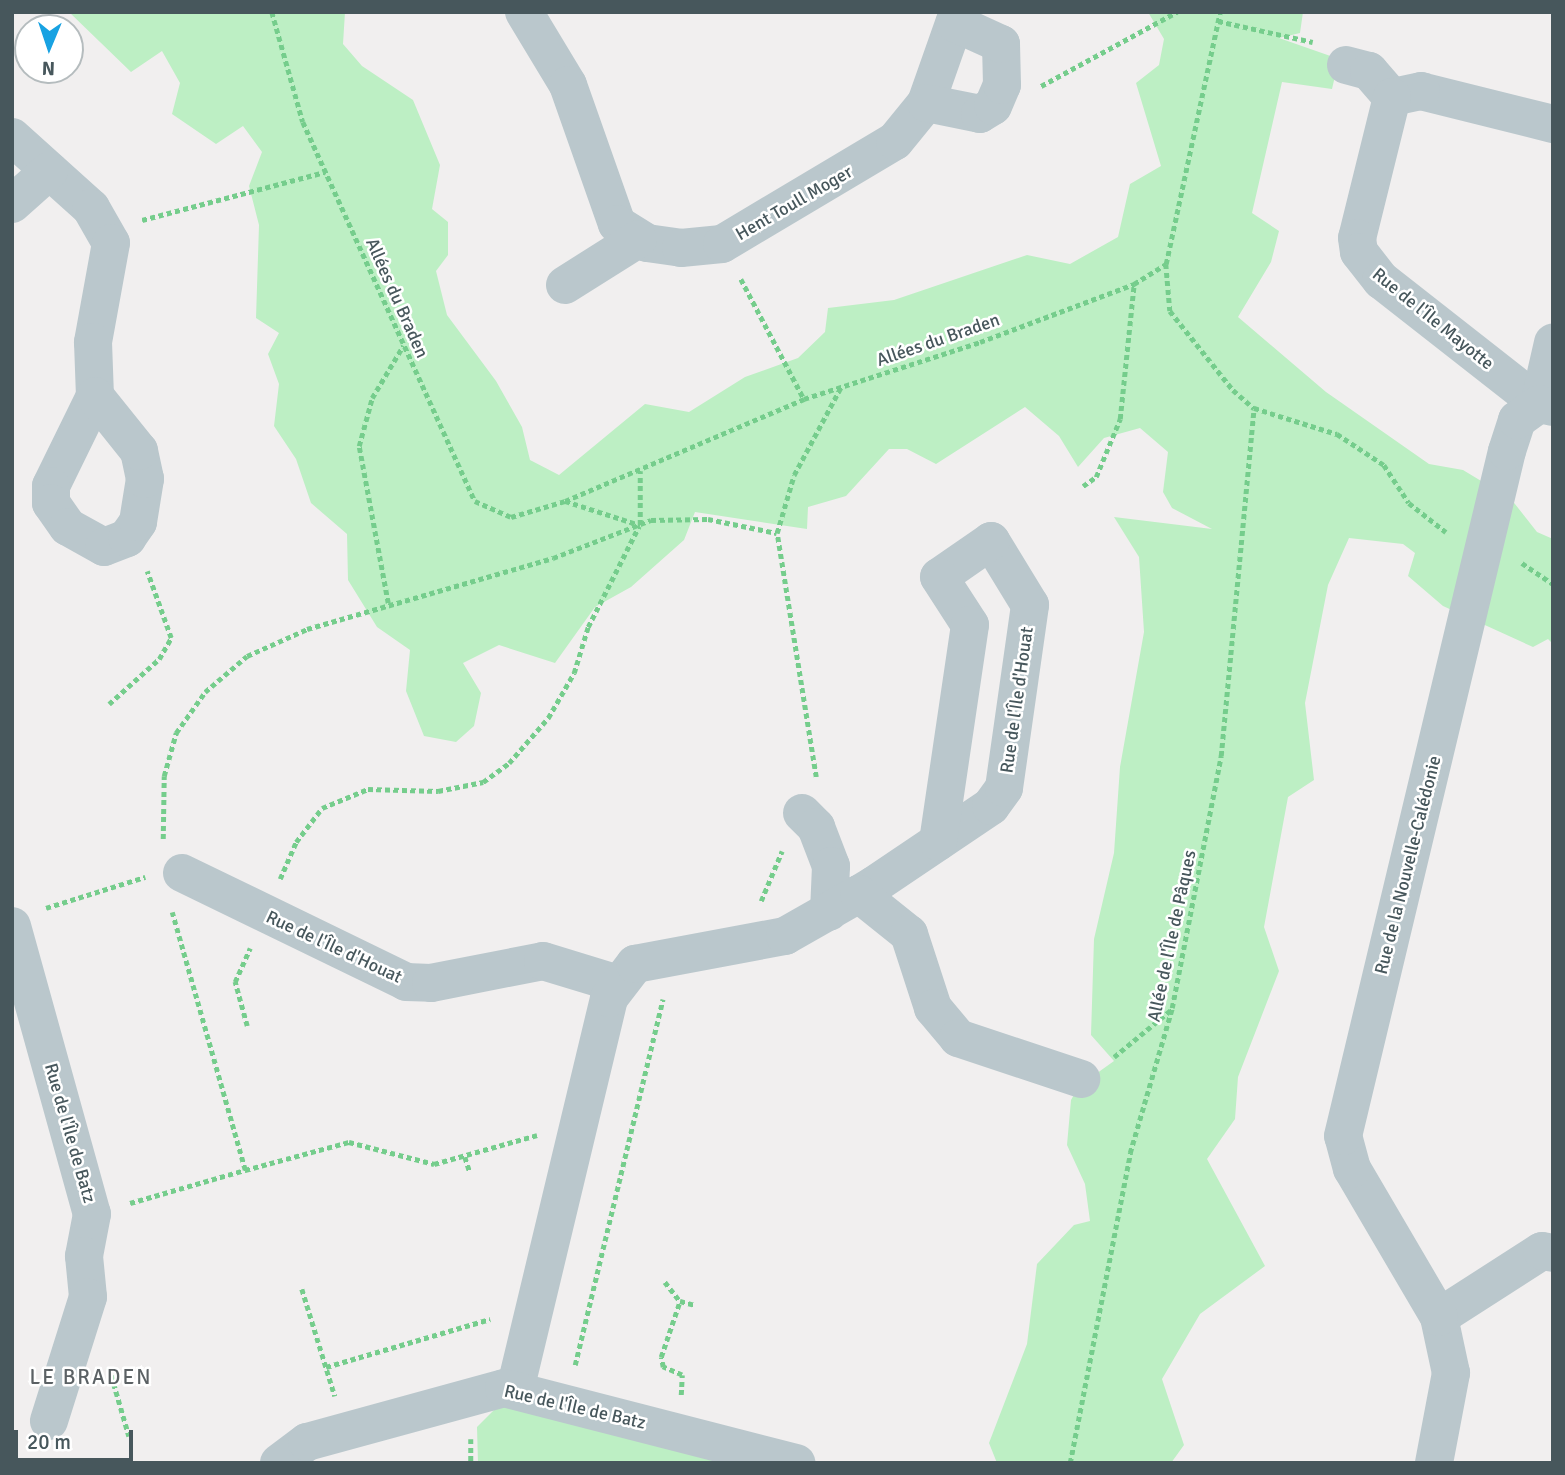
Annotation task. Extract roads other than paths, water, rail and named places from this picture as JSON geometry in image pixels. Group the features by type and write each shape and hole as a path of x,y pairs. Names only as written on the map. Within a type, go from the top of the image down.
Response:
{"street":[{"path":"524,12 568,85 610,213 638,239 565,285"},
{"name":"Hent Toull Moger","path":"638,239 681,248 722,244 883,151 926,103 957,18 1001,44 1002,85 993,106 980,114 926,103"},
{"path":"1346,65 1369,71 1392,97 1420,91 1553,124"},
{"name":"Rue de l'Île Mayotte","path":"1392,97 1359,218 1359,253 1381,281 1546,405"},
{"path":"12,137 108,231 93,342 95,396 61,460 51,503 68,527 93,543 117,545 127,538 143,507 143,465 127,432 95,396"},
{"path":"12,204 49,171"},
{"path":"1546,405 1553,343"},
{"name":"Rue de la Nouvelle-Calédonie","path":"1434,1463 1451,1373 1439,1317 1352,1168 1342,1136 1512,433 1517,420 1546,405"},
{"name":"Rue de l'Île d'Houat","path":"166,873 265,915 406,982 431,984 543,961 615,983 635,964 659,957 785,936 844,903 938,842 991,806 1006,779 1030,605 991,541 939,577 970,625 938,842"},
{"path":"802,813 816,827 844,903 909,934 933,1008 958,1038 1081,1079"},
{"name":"Rue de l'Île de Batz","path":"25,918 92,1214 84,1256 88,1297 50,1421"},
{"path":"515,1390 615,983"},
{"path":"1439,1317 1542,1251 1553,1253"},
{"name":"Rue de l'Île de Batz","path":"279,1463 297,1446 346,1430 475,1393 515,1390 797,1463"}],"district":[{"name":"LE BRADEN","path":"91,1377"}]}
